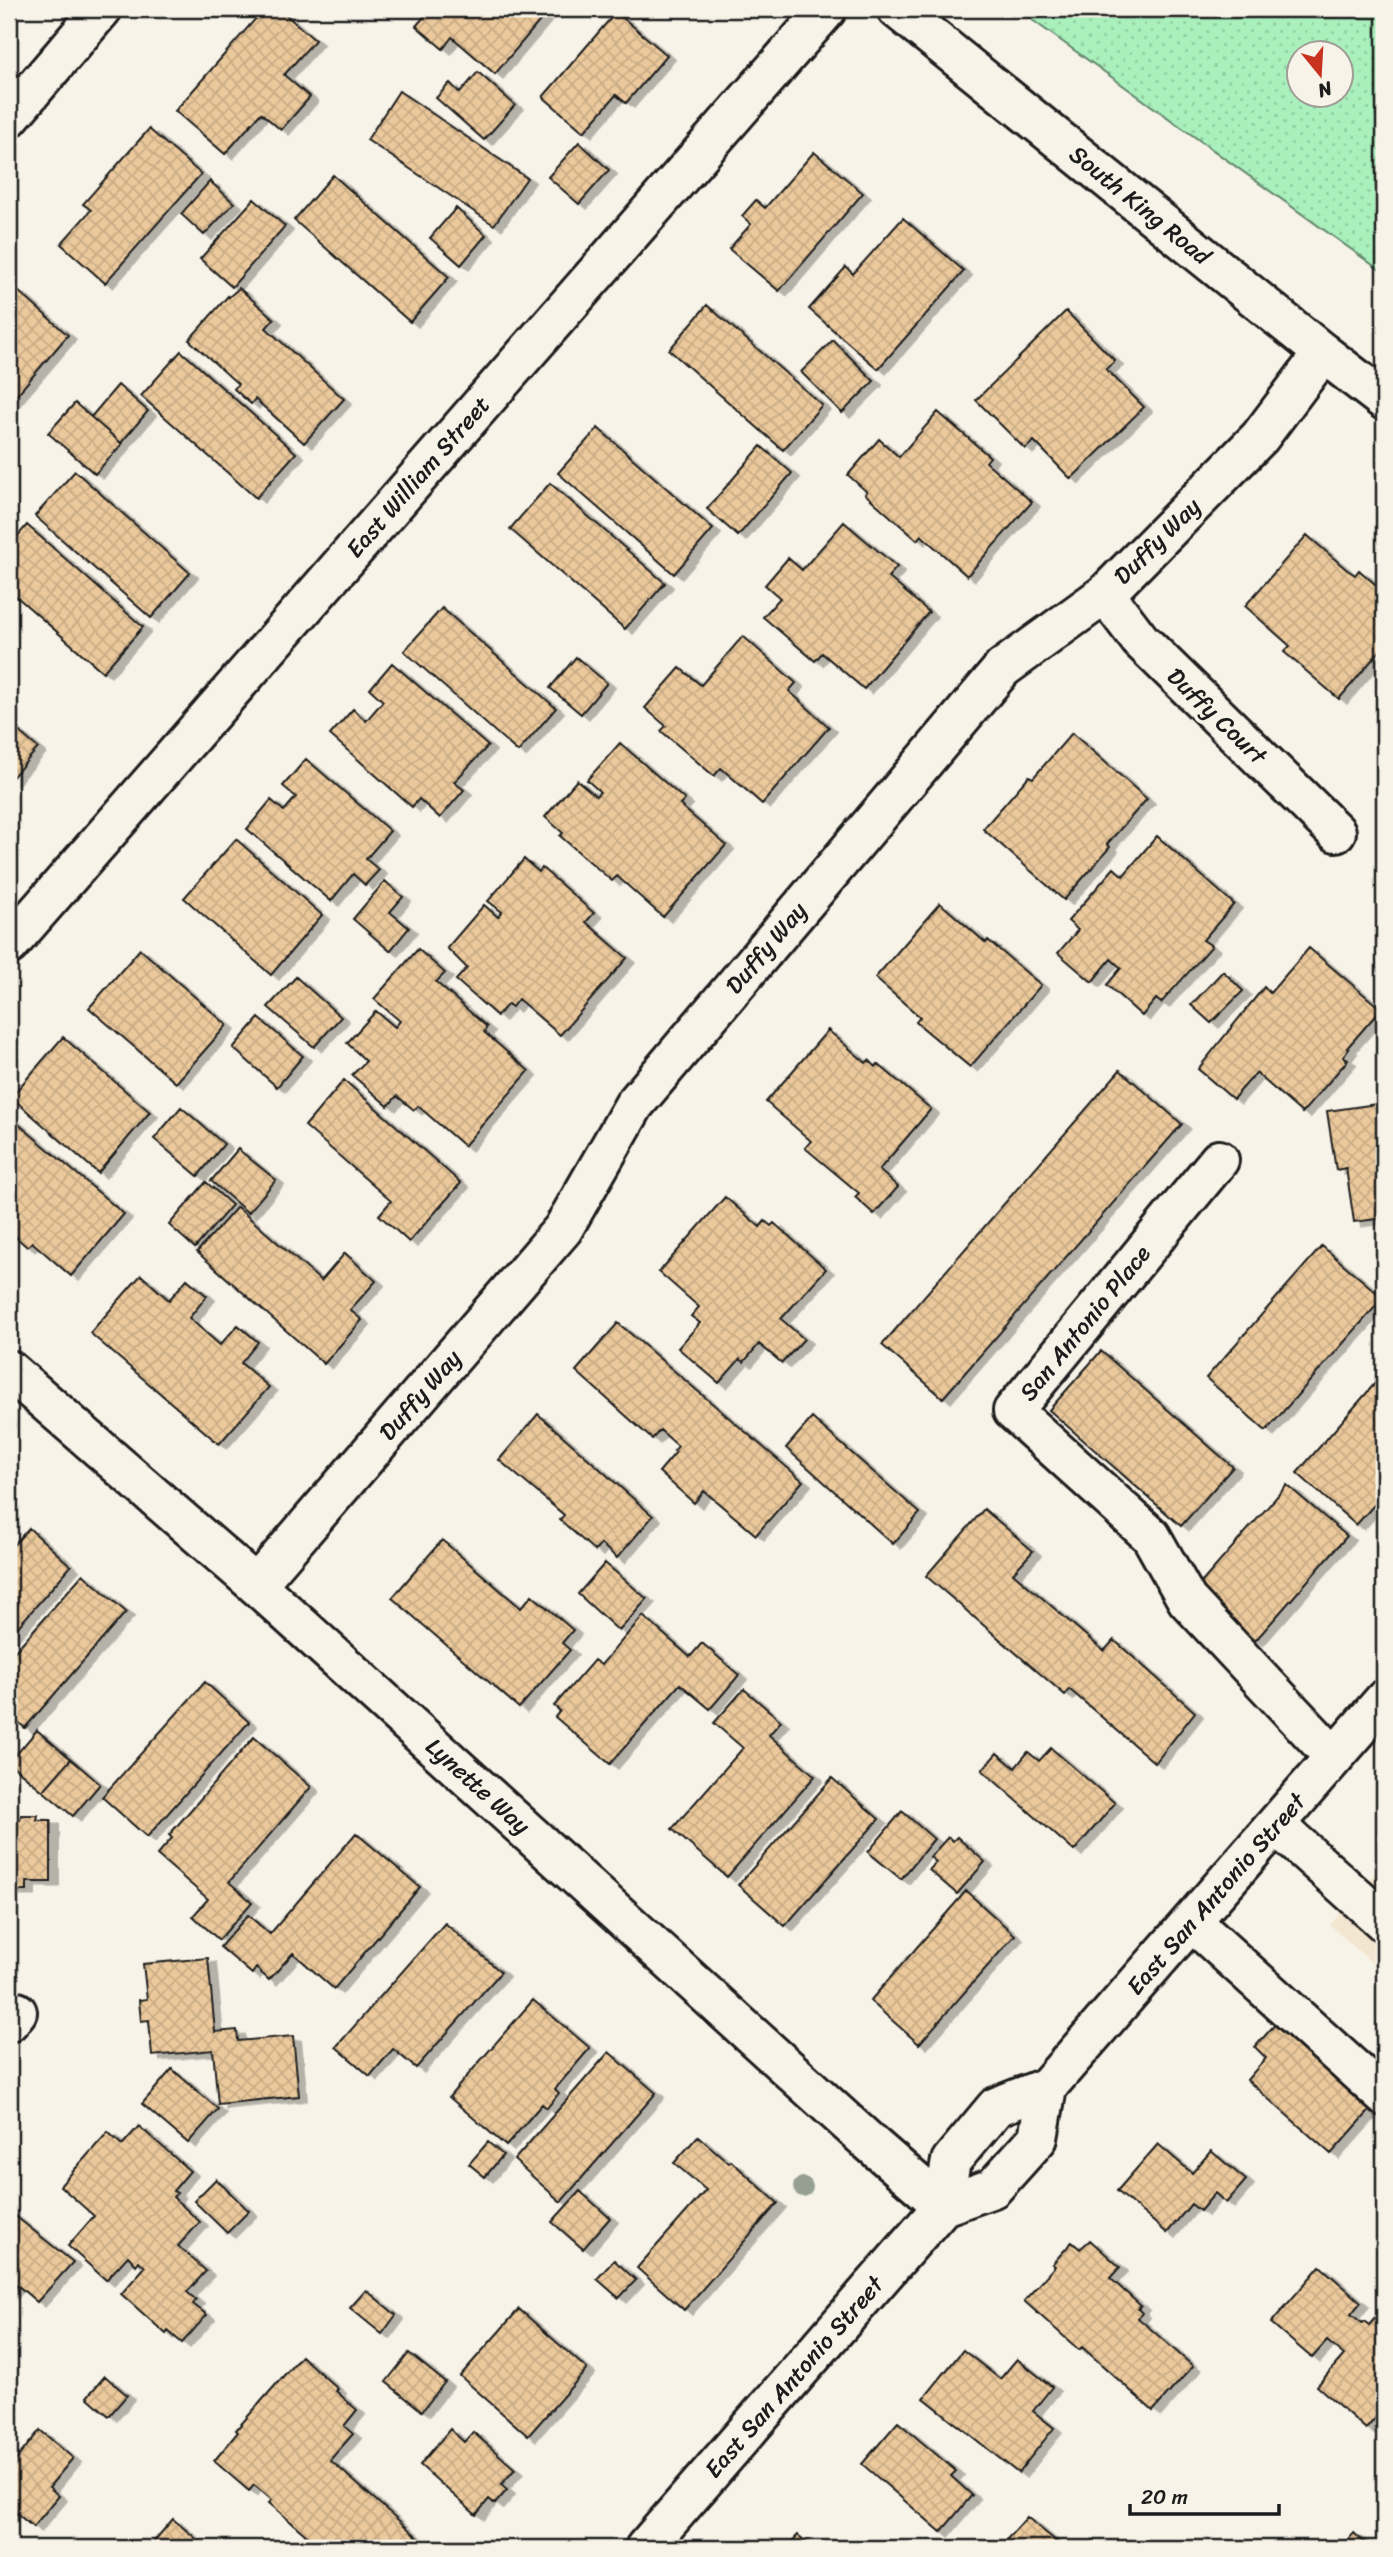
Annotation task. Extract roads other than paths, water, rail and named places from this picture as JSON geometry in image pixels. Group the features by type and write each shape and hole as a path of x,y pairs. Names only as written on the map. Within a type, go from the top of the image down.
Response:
{"street":[{"path":"9,118 102,9"},
{"name":"East William Street","path":"9,945 827,9"},
{"name":"South King Road","path":"897,9 1322,353 1384,400"},
{"name":"Duffy Way","path":"256,1586 563,1229 634,1105 993,678 1105,594 1260,437 1322,353"},
{"name":"Duffy Court","path":"1105,594 1140,640 1336,832"},
{"name":"San Antonio Place","path":"1219,1160 1013,1411 1151,1536 1187,1600 1334,1757"},
{"name":"Lynette Way","path":"9,1370 256,1586 943,2206"},
{"name":"East San Antonio Street","path":"943,2206 951,2161 996,2107 1047,2087 1384,1700"},
{"path":"1276,1825 1384,1922"},
{"path":"1192,1922 1384,2096"},
{"name":"East San Antonio Street","path":"645,2548 943,2206 993,2188 1038,2138 1047,2087"}]}
